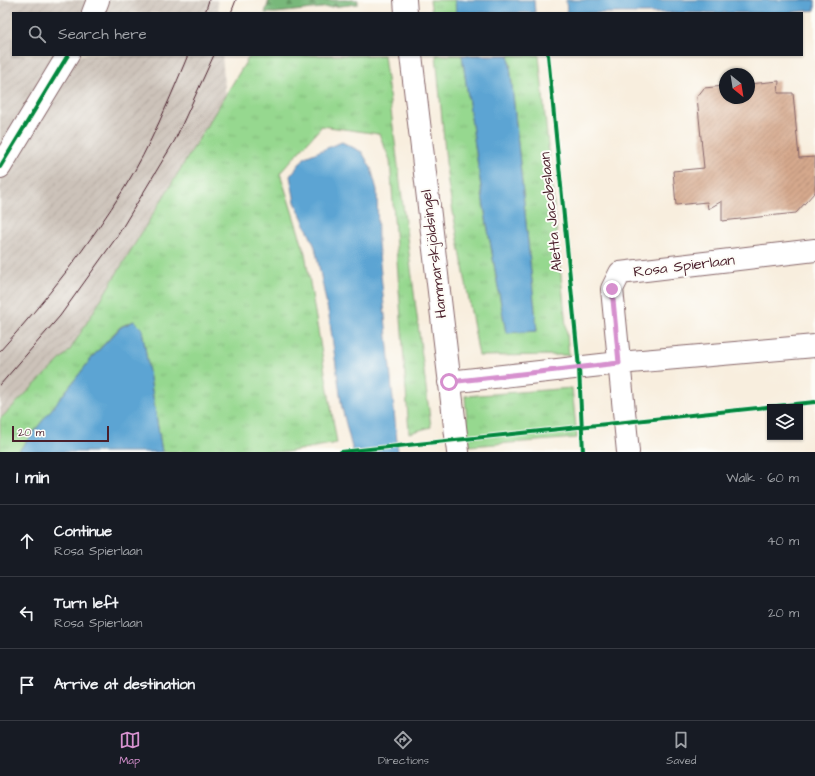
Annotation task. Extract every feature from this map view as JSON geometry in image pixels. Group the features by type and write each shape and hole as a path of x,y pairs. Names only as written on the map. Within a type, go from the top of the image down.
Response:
{"street":[{"path":"93,12 98,0"},
{"path":"405,0 406,12"},
{"path":"0,167 67,56"},
{"name":"Hammarskjöldsingel","path":"411,56 458,452"},
{"name":"Rosa Spierlaan","path":"619,363 612,289 620,273 815,250"},
{"path":"449,382 619,363 815,346"},
{"path":"619,363 628,452"}],"shaded area":[{"path":"0,0 217,0 219,12 12,12 12,56 222,56 254,409 120,452 0,452"}],"green space":[{"path":"269,0 358,0 358,4 285,12 265,12"},
{"path":"430,0 455,0 456,12 432,12"},
{"path":"249,56 384,56 431,427 409,433 390,160 379,134 322,126 280,173 305,253 337,443 287,452 162,452 142,329 134,321 120,327 95,354 18,452 0,452 0,419 70,350"},
{"path":"436,56 462,56 483,201 506,333 537,331 509,56 539,56 569,355 479,356 448,184"},
{"path":"572,388 577,438 469,446 465,396"}],"water":[{"path":"455,0 534,0 535,12 456,12"},
{"path":"566,0 815,0 815,10 795,12 567,12"},
{"path":"462,56 509,56 537,331 506,333 483,201"},
{"path":"342,142 362,152 371,168 377,190 378,243 398,452 353,452 342,408 329,316 315,247 295,202 290,176 305,157"},
{"path":"134,321 142,329 162,452 18,452 95,354 121,327"}],"building":[{"path":"779,81 778,93 793,93 799,158 815,157 815,192 796,213 722,221 722,201 708,209 707,202 676,205 673,171 704,168 697,97 704,88 719,87 719,104 755,104 755,83"}],"tram line":[{"path":"205,12 209,0"},
{"path":"231,12 236,0"},
{"path":"0,351 66,272 97,230 125,187 151,139 188,56"},
{"path":"0,385 60,316 116,238 175,140 214,56"}],"cycle path":[{"path":"0,167 67,56"},
{"name":"Aletta Jacobslaan","path":"548,56 579,368 583,452"},
{"path":"341,452 815,402"}],"route":[{"path":"449,382 619,363 612,289"}]}
